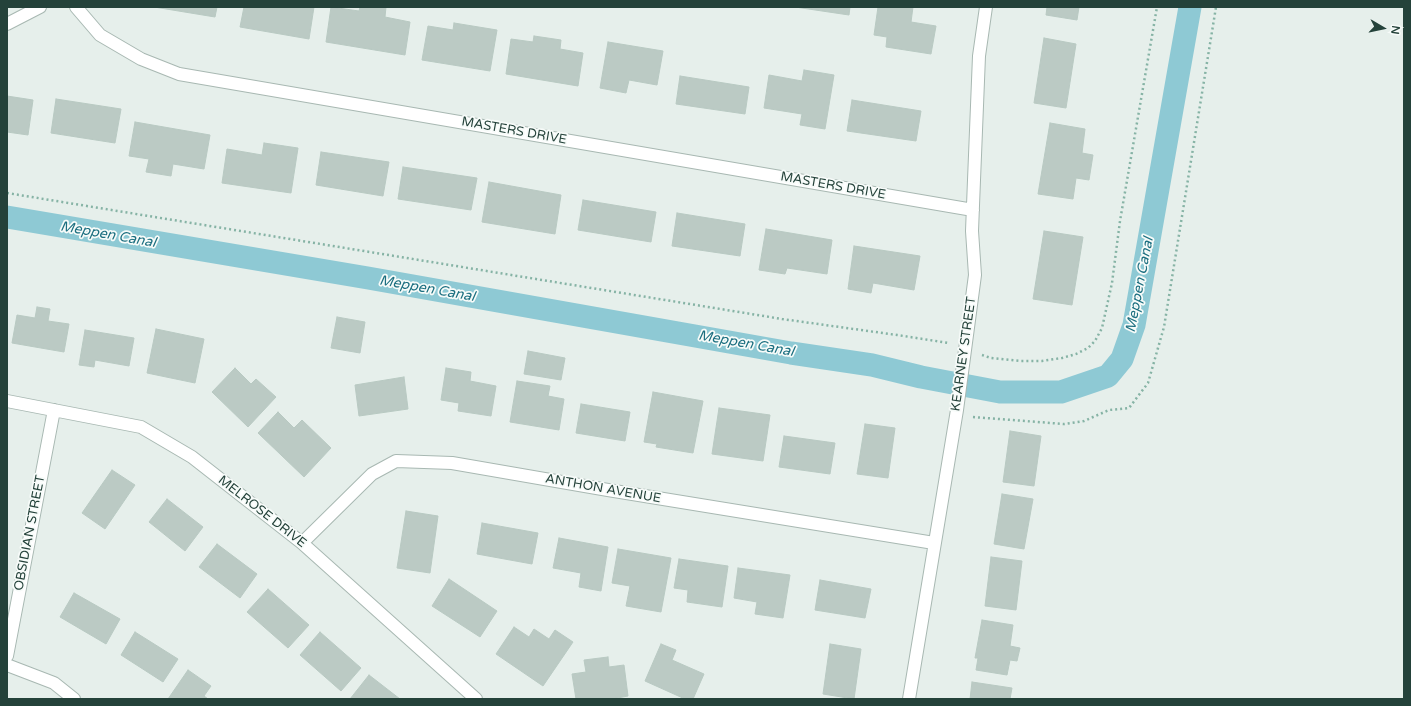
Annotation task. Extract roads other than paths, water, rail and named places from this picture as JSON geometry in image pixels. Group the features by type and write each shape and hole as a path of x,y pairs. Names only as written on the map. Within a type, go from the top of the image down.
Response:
{"street":[{"path":"7,24 40,7"},
{"name":"MASTERS DRIVE","path":"76,7 100,35 141,59 179,74 973,210"},
{"name":"KEARNEY STREET","path":"909,699 957,412 975,275 972,231 979,56 986,7"},
{"name":"MELROSE DRIVE","path":"7,401 140,427 192,457 302,543 476,699"},
{"name":"OBSIDIAN STREET","path":"7,656 54,410"},
{"name":"ANTHON AVENUE","path":"302,543 372,474 396,461 452,463 934,544"},
{"path":"7,665 54,683 74,699"}],"waterway":[{"name":"Meppen Canal","path":"7,217 368,278 791,353 872,365 921,377 1000,392 1061,392 1108,376 1122,359 1134,325 1190,7"}]}
